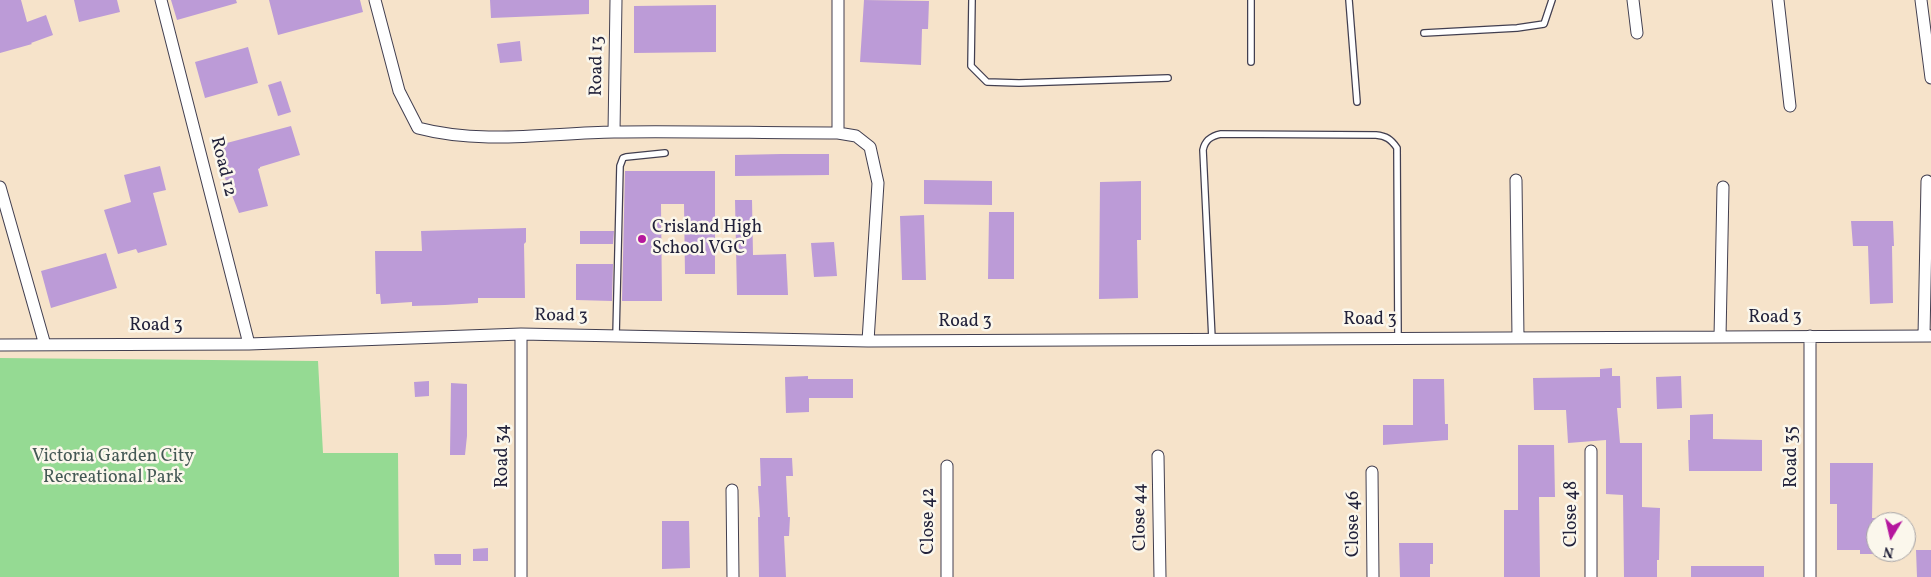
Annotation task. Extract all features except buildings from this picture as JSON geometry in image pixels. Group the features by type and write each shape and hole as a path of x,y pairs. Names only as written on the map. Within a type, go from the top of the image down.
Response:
{"street":[{"name":"Road 12","path":"161,0 249,344"},
{"path":"374,0 399,91 418,128 440,134 476,137 614,132 838,133 856,136 870,147 878,182 868,341"},
{"name":"Road 13","path":"614,132 616,0"},
{"path":"838,0 838,133"},
{"path":"1633,0 1637,33"},
{"path":"1778,0 1790,106"},
{"path":"1921,0 1931,78"},
{"path":"1516,180 1518,338"},
{"path":"1927,181 1928,336"},
{"path":"0,187 45,345"},
{"path":"1720,337 1723,187"},
{"name":"Road 3","path":"0,345 249,344 521,334 868,341 1928,336"},
{"name":"Road 34","path":"521,334 521,577"},
{"name":"Road 35","path":"1810,336 1810,577"},
{"name":"Close 48","path":"1591,451 1591,577"},
{"name":"Close 44","path":"1158,456 1160,577"},
{"name":"Close 42","path":"947,466 947,577"},
{"name":"Close 46","path":"1372,472 1373,577"},
{"path":"732,490 733,577"}],"lane":[{"path":"972,0 971,66 987,82 1168,78"},
{"path":"1252,0 1252,62"},
{"path":"1349,0 1357,102"},
{"path":"1424,33 1517,28 1544,24 1552,0"},
{"path":"1212,339 1203,150 1207,140 1221,134 1376,135 1385,136 1393,142 1397,148 1398,338"},
{"path":"616,336 620,166 623,158 626,156 665,153"}],"green space":[{"name":"Victoria Garden City Recreational Park","path":"0,358 318,361 323,453 398,453 399,577 0,577"}],"place":[{"name":"Crisland High School VGC","path":"642,239"}]}
